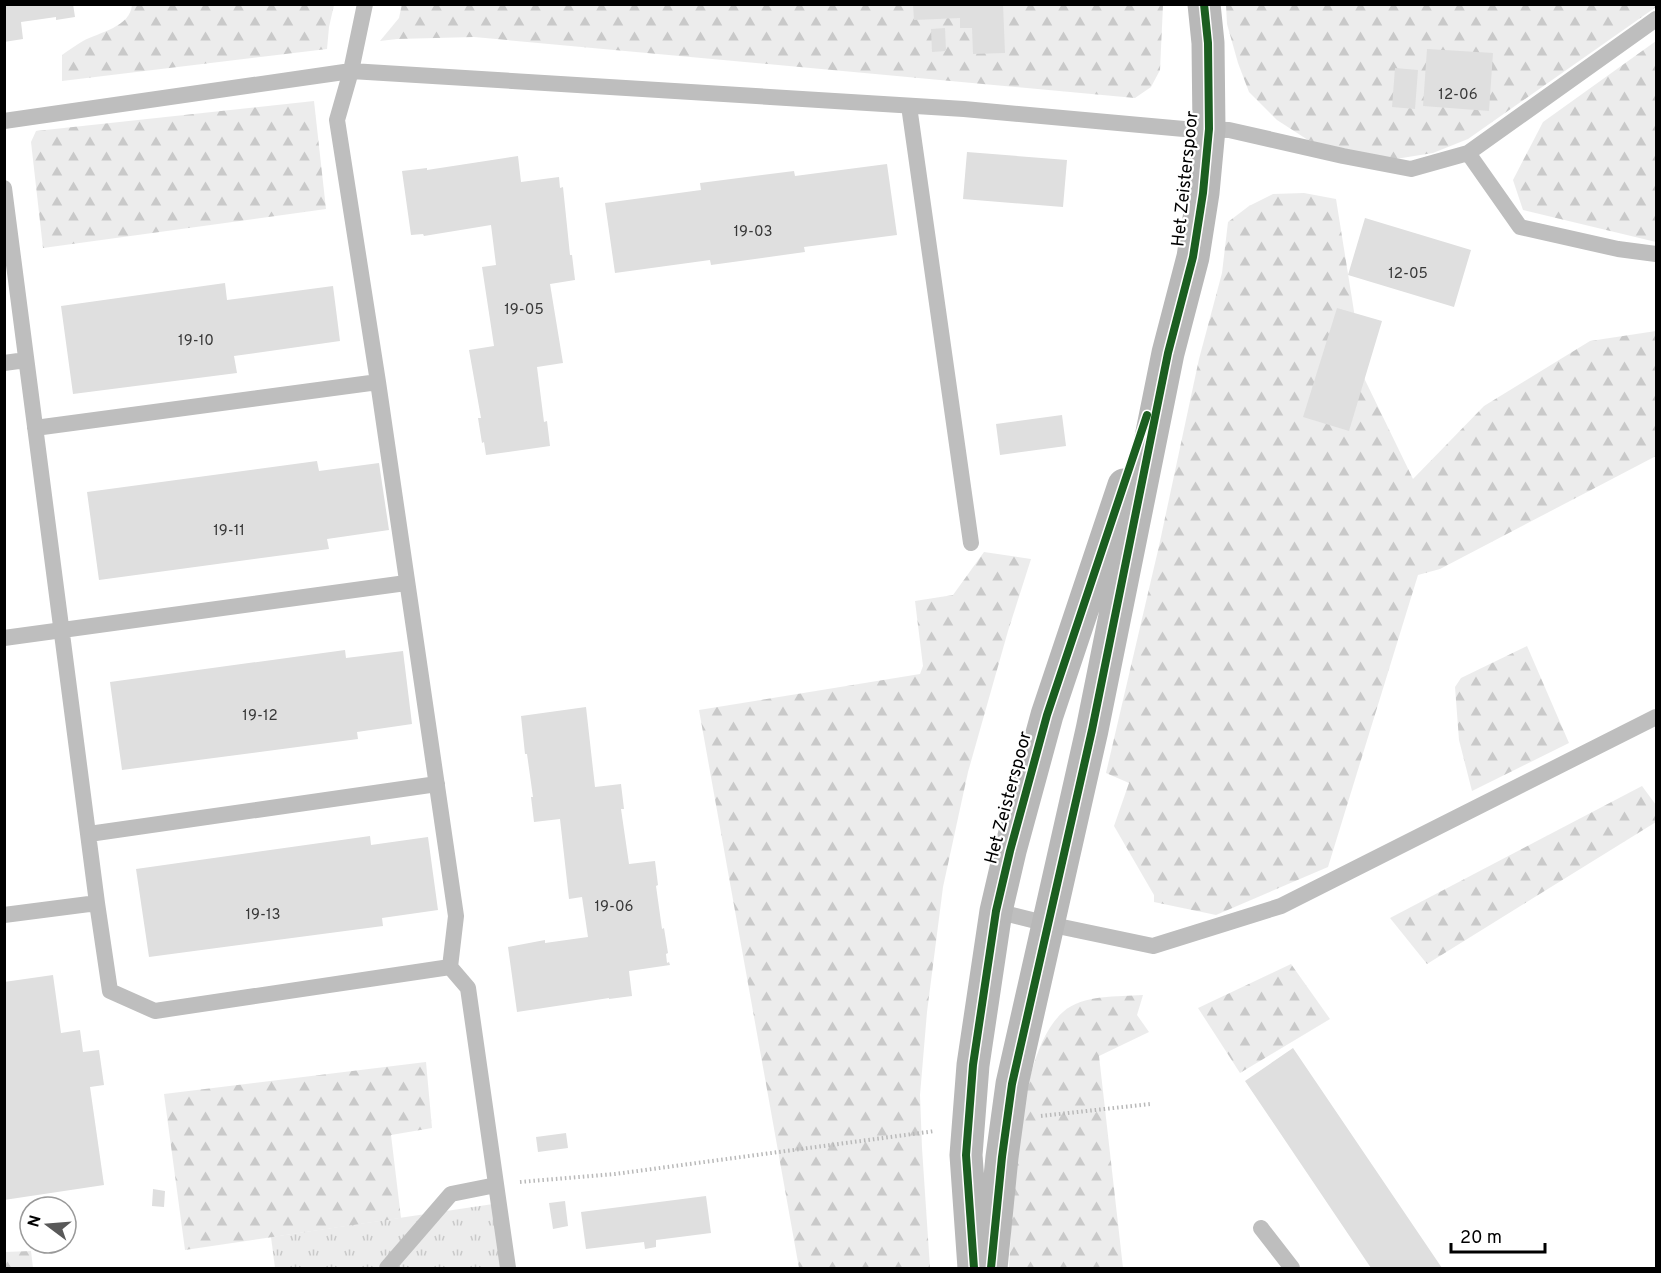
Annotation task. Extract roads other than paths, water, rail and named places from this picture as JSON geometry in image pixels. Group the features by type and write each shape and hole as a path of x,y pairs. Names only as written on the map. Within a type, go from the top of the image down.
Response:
{"street":[{"name":"Het Zeisterspoor","path":"991,1269 1012,1084 1092,730 1168,353 1193,257 1203,193 1209,129 1208,43 1204,4"},
{"name":"Het Zeisterspoor","path":"974,1269 966,1155 973,1065 996,910 1047,715 1168,353"}],"lane":[{"path":"365,4 351,71 337,120 378,382 456,916 450,967 468,988 508,1269"},
{"path":"4,121 351,71 909,106 1184,129 1229,130 1412,169 1468,153 1656,19"},
{"path":"909,106 971,543"},
{"path":"1468,153 1520,227 1618,249 1656,254"},
{"path":"4,188 110,991 155,1011 450,967"},
{"path":"4,363 26,360"},
{"path":"35,428 378,382"},
{"path":"4,638 406,584"},
{"path":"996,910 1048,924 1153,946 1281,906 1656,717"},
{"path":"89,834 438,784"},
{"path":"4,915 97,903"},
{"path":"387,1269 451,1194 496,1185"},
{"path":"1261,1228 1292,1269"}]}
